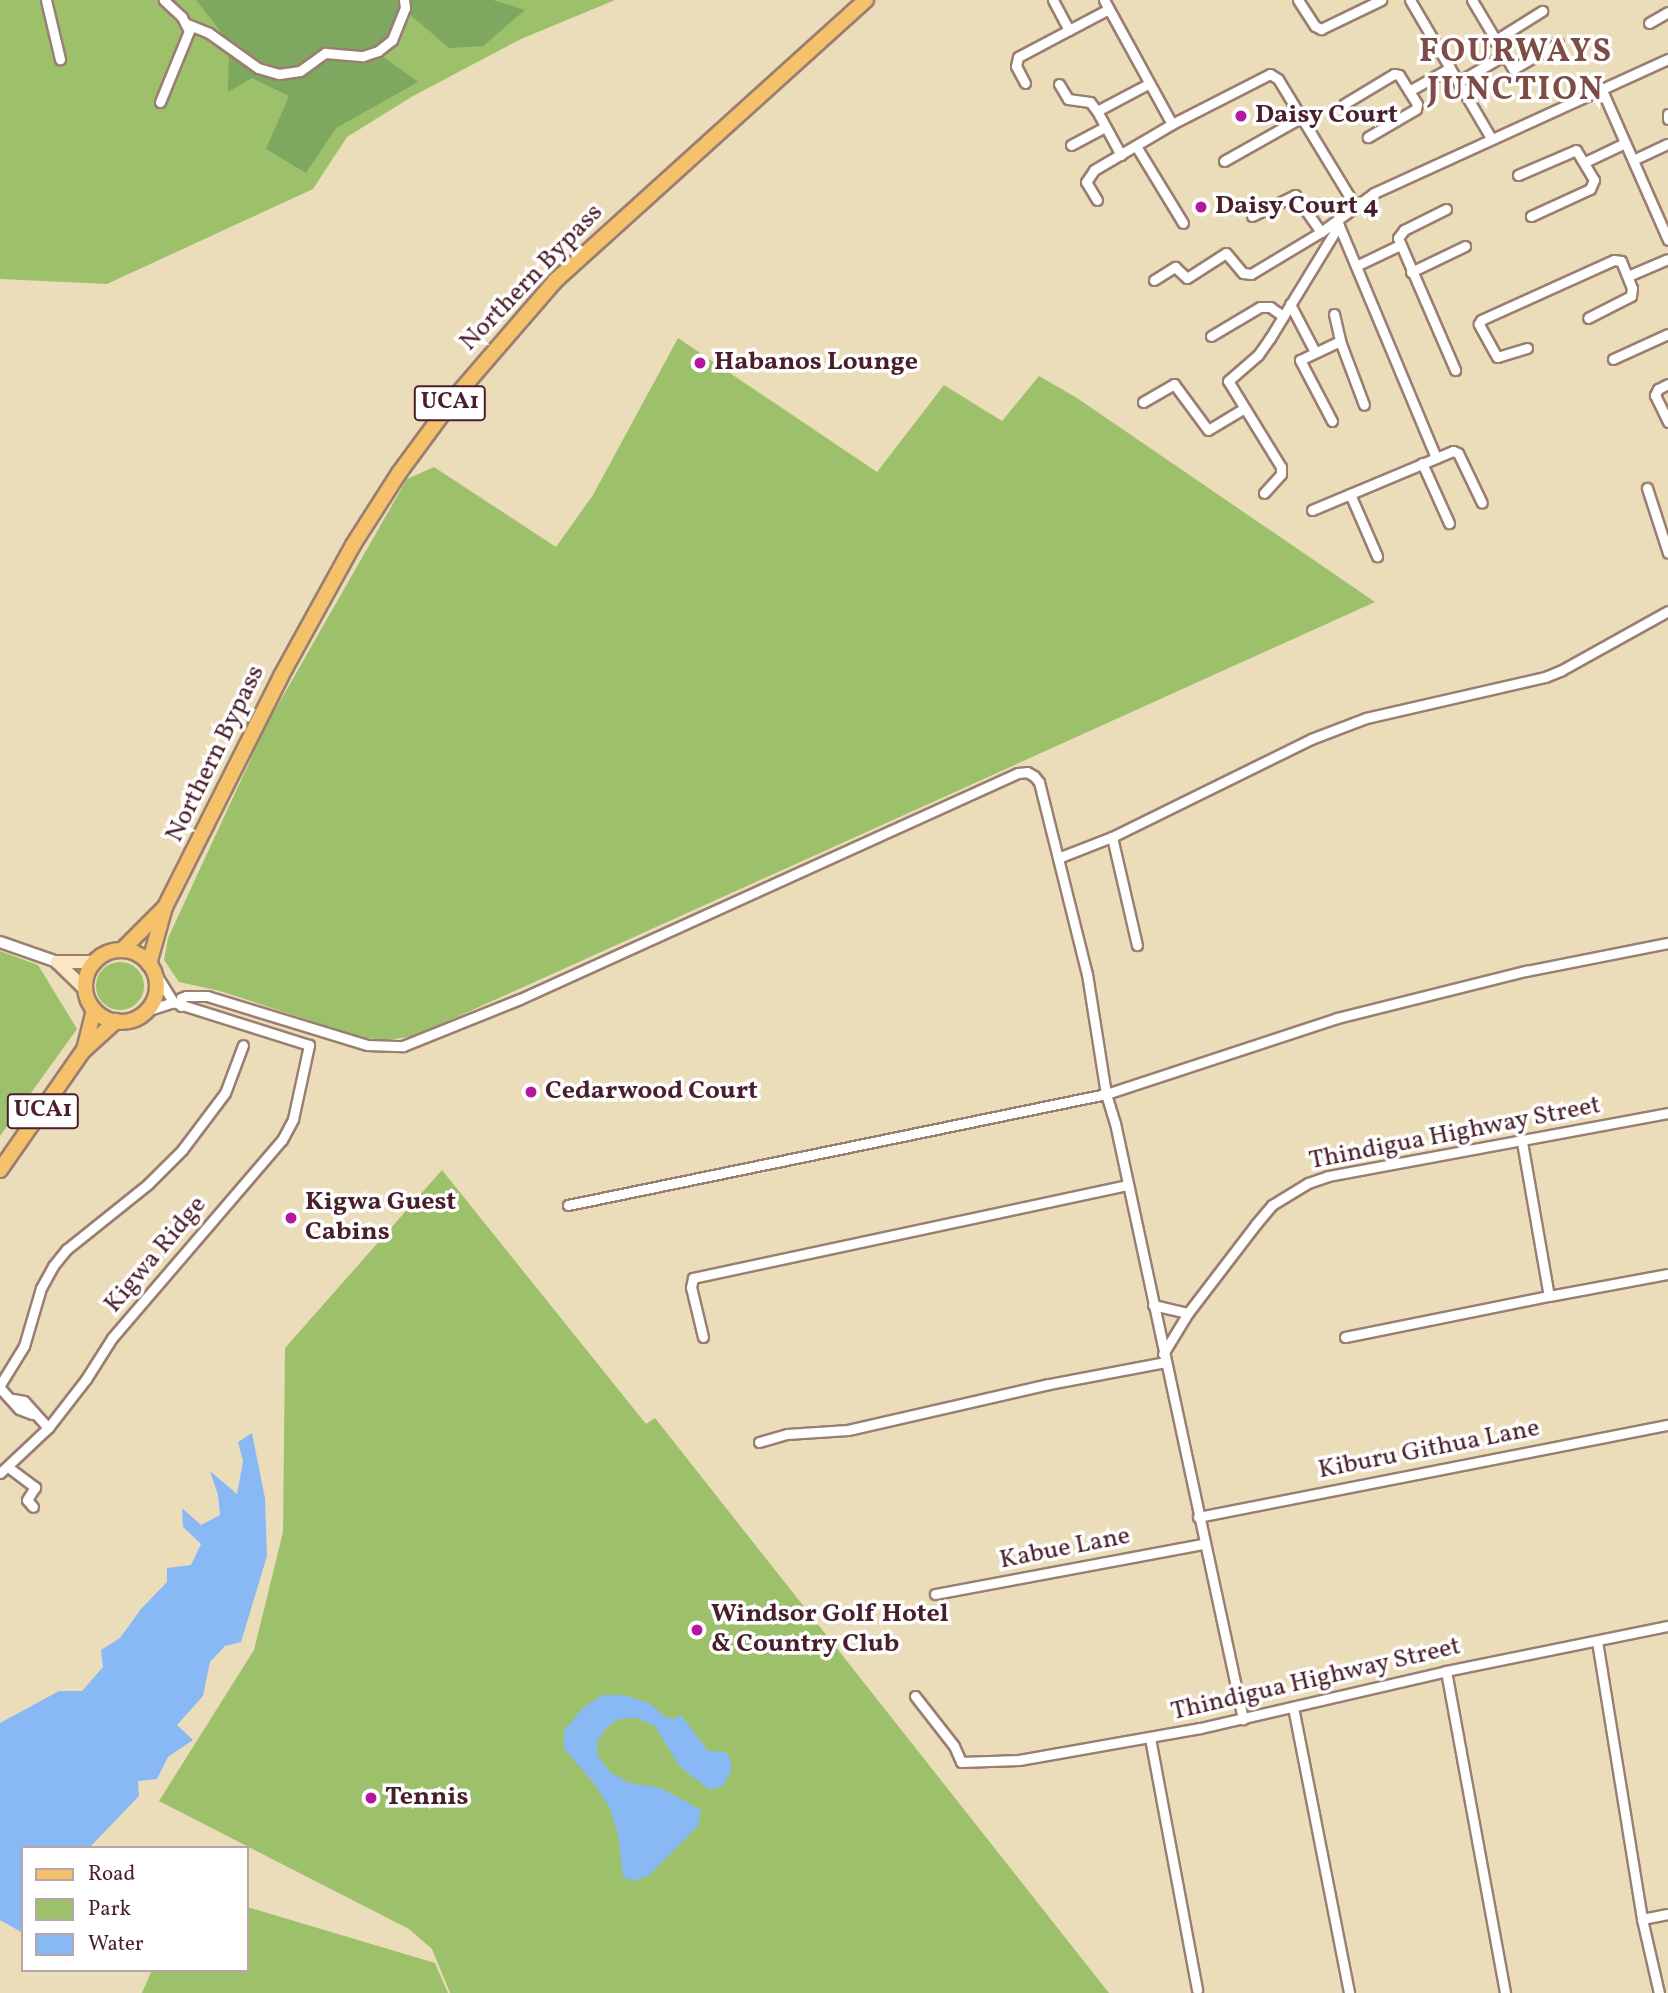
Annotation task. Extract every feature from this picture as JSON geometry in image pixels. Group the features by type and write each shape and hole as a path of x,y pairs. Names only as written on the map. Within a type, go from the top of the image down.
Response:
{"main road":[{"name":"Northern Bypass","path":"165,908 281,676 353,545 399,473 455,397 556,280 866,0"},
{"name":"UCA1","path":"122,950 165,908"},
{"name":"UCA1","path":"150,966 165,908"},
{"path":"57,962 85,989 94,1010 116,1021 134,1019 146,1011 156,988 150,966 137,954 122,950 107,953 94,962 88,971 85,989"},
{"path":"57,962 94,962"},
{"name":"UCA1","path":"83,1051 94,1010"},
{"name":"UCA1","path":"0,1170 83,1051 116,1021"}],"street":[{"path":"46,0 60,59"},
{"path":"164,0 187,24 208,33 258,68 279,74 300,71 326,54 363,56 378,51 392,40 405,8 404,0"},
{"path":"1053,0 1069,30"},
{"path":"1298,0 1315,26 1321,29 1381,0"},
{"path":"1410,0 1491,138"},
{"path":"1472,0 1503,56 1515,69 1558,43"},
{"path":"1025,83 1016,66 1018,57 1069,30 1106,4 1172,124"},
{"path":"1494,41 1542,11"},
{"path":"1649,23 1668,12"},
{"path":"160,102 189,37 187,24"},
{"path":"1458,82 1503,56"},
{"path":"1264,493 1282,470 1243,409 1229,379 1258,355 1337,222 1354,204 1491,138 1668,59"},
{"path":"1409,91 1450,68"},
{"path":"1097,200 1086,178 1094,170 1172,124 1270,74 1278,79 1354,204"},
{"path":"1344,104 1394,74 1399,75 1417,104 1416,109 1368,137"},
{"path":"1097,111 1149,83"},
{"path":"1059,84 1068,99 1090,102 1121,155"},
{"path":"1601,88 1668,240"},
{"path":"1224,162 1302,117"},
{"path":"1071,145 1105,127"},
{"path":"1585,162 1625,142"},
{"path":"1633,160 1668,144"},
{"path":"1136,146 1182,223"},
{"path":"1518,175 1577,150 1594,180 1593,187 1531,216"},
{"path":"1252,216 1295,195 1321,232"},
{"path":"1446,209 1404,230 1398,238 1455,370"},
{"path":"1154,279 1175,267 1187,278 1226,253 1243,273 1251,274 1337,222"},
{"path":"1337,222 1436,458"},
{"path":"1356,266 1399,245"},
{"path":"1411,272 1465,246"},
{"path":"1628,276 1668,259"},
{"path":"1527,348 1497,358 1479,324 1481,320 1614,260 1621,261 1628,276 1631,296 1588,317"},
{"path":"1290,304 1315,352"},
{"path":"1212,337 1260,307 1270,307 1283,316"},
{"path":"1335,314 1340,341 1364,405"},
{"path":"1613,359 1668,334"},
{"path":"1332,421 1300,358 1340,341"},
{"path":"1143,402 1174,384 1208,430 1243,409"},
{"path":"1668,384 1658,389 1655,395 1668,422"},
{"path":"1312,510 1453,452 1458,453 1482,503"},
{"path":"1422,463 1449,523"},
{"path":"1647,488 1668,553"},
{"path":"1350,494 1377,556"},
{"path":"1058,858 1112,837 1311,740 1397,709 1545,677 1668,611"},
{"path":"146,1011 177,1004 186,996 207,996 367,1045 384,1048 422,1041 1018,773 1027,772 1039,782 1087,974 1106,1094 1243,1719"},
{"path":"1112,837 1137,945"},
{"path":"0,942 57,962"},
{"path":"568,1205 1106,1094 1337,1018 1526,971 1668,943"},
{"path":"150,966 177,1004"},
{"name":"Kigwa Ridge","path":"0,1473 48,1428 141,1303 282,1140 293,1119 309,1045 177,1004"},
{"path":"48,1428 32,1414 24,1401 13,1399 0,1386 24,1346 41,1288 52,1266 67,1249 148,1184 182,1150 225,1093 243,1045"},
{"name":"Thindigua Highway Street","path":"1164,1358 1188,1313 1272,1205 1308,1182 1328,1176 1668,1113"},
{"path":"1522,1142 1549,1296"},
{"path":"703,1337 691,1287 693,1278 1128,1185"},
{"path":"1345,1337 1668,1274"},
{"path":"1153,1306 1188,1313"},
{"path":"759,1442 787,1434 848,1430 1164,1358"},
{"name":"Kiburu Githua Lane","path":"1198,1517 1668,1425"},
{"path":"9,1467 35,1487 27,1500 33,1507"},
{"name":"Kabue Lane","path":"935,1594 1203,1544"},
{"name":"Thindigua Highway Street","path":"915,1696 954,1746 961,1762 1019,1760 1243,1719 1446,1671 1668,1626"},
{"path":"1597,1641 1642,1919 1660,1993"},
{"path":"1446,1671 1505,1993"},
{"path":"1293,1707 1349,1993"},
{"path":"1150,1738 1197,1990"},
{"path":"1642,1919 1668,1914"}],"green space":[{"path":"0,0 615,0 521,39 413,96 347,137 313,189 107,284 0,279"},
{"path":"196,0 493,0 525,10 483,46 449,48 408,13 378,53 418,82 336,128 306,173 266,149 289,96 252,78 228,92 229,42"},
{"path":"678,338 877,472 944,385 1002,421 1039,376 1077,398 1375,602 415,1036 388,1040 363,1038 220,991 179,982 164,960 168,938 267,724 407,479 434,467 556,547 593,495"},
{"path":"0,951 38,965 77,1029 0,1136"},
{"path":"120,962 137,969 144,986 137,1003 120,1010 103,1003 96,986 103,969"},
{"path":"442,1170 646,1424 655,1418 1109,1993 450,1993 432,1949 409,1929 159,1801 254,1650 283,1532 285,1348"},
{"path":"248,1907 435,1963 448,1993 142,1993 151,1972 248,1972"}],"water":[{"path":"252,1433 265,1498 267,1556 241,1642 225,1646 210,1662 203,1696 177,1725 193,1740 168,1757 157,1779 138,1781 139,1796 91,1846 21,1846 21,1932 0,1920 0,1723 59,1691 82,1691 103,1667 101,1650 120,1638 141,1609 167,1582 167,1568 191,1565 201,1544 183,1527 182,1508 201,1525 220,1515 218,1495 210,1471 237,1494 243,1461 238,1442"},
{"path":"602,1695 624,1695 651,1704 664,1716 674,1719 681,1715 708,1751 726,1752 731,1761 731,1771 724,1785 710,1790 680,1767 655,1726 636,1718 619,1719 607,1727 597,1742 597,1755 610,1772 629,1783 661,1788 701,1810 698,1826 648,1876 635,1881 623,1877 618,1834 610,1808 593,1782 564,1749 564,1731 583,1708"}],"place":[{"name":"Daisy Court","path":"1241,116"},
{"name":"Daisy Court 4","path":"1201,207"},
{"name":"Habanos Lounge","path":"700,363"},
{"name":"Cedarwood Court","path":"531,1092"},
{"name":"Kigwa Guest Cabins","path":"291,1218"},
{"name":"Windsor Golf Hotel & Country Club","path":"697,1630"},
{"name":"Tennis","path":"371,1798"}],"district":[{"name":"FOURWAYS JUNCTION","path":"1516,73"}]}
